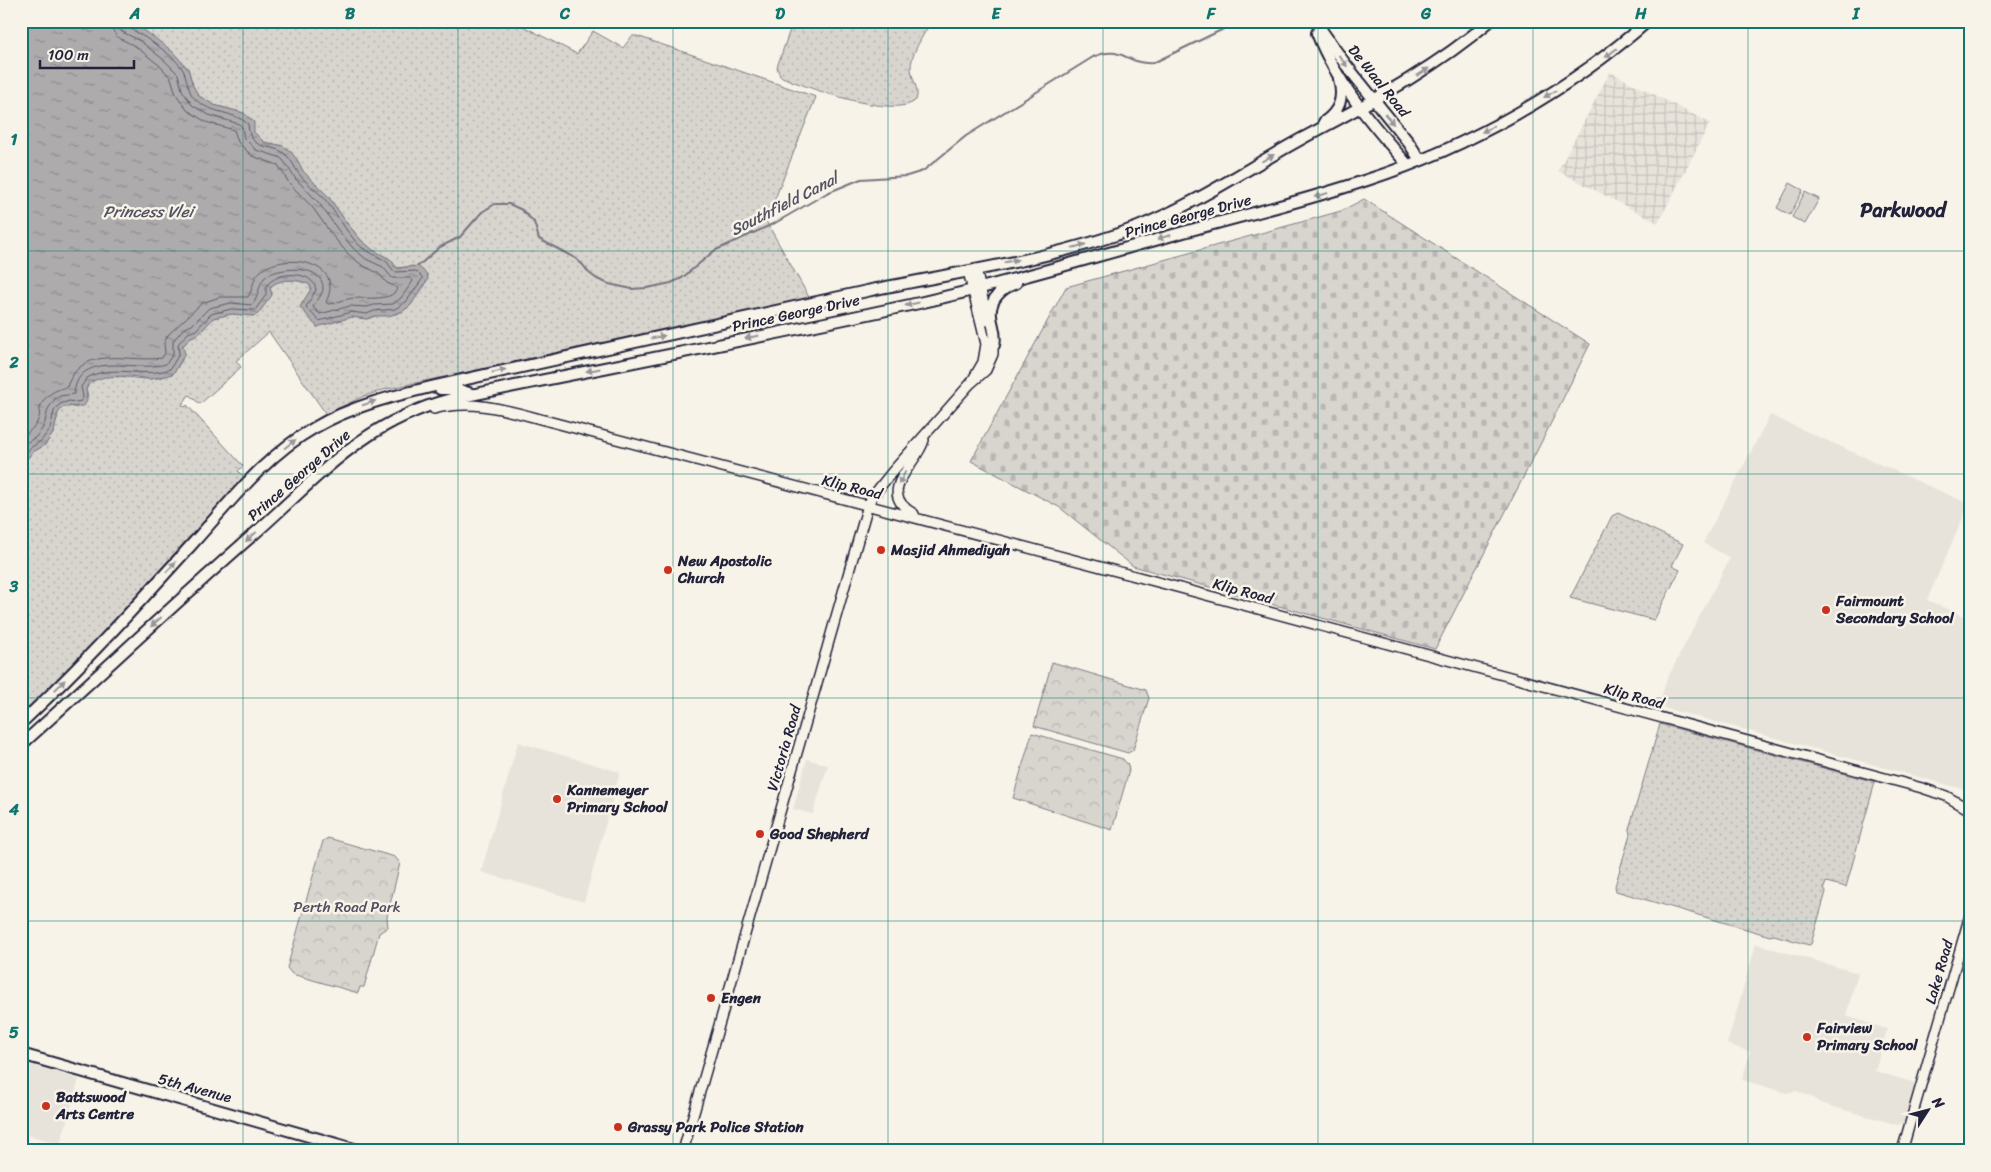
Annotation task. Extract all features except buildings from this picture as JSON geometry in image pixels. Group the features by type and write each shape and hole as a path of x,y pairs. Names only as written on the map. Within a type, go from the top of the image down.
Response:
{"main road":[{"name":"De Waal Road","path":"1314,21 1320,40 1361,108 1408,165"},
{"name":"De Waal Road","path":"1314,21 1373,101 1409,142 1420,160"},
{"name":"Prince George Drive","path":"21,723 81,664 249,480 276,455 308,431 340,414 378,400 413,391 1079,246 1138,226 1180,208 1419,75 1449,55 1490,21"},
{"name":"Prince George Drive","path":"21,745 258,531 324,468 363,438 402,417 434,403 473,394 902,306 1037,273 1327,193 1408,165 1479,133 1569,83 1605,57 1648,21"},
{"path":"1312,134 1331,117 1340,102 1342,91 1336,69"},
{"path":"994,345 995,333 991,313 994,299 1006,287 1027,280 1037,273"},
{"path":"413,391 422,393 450,388 473,394"},
{"name":"5th Avenue","path":"21,1054 361,1151"}],"street":[{"name":"Victoria Road","path":"683,1151 868,505 879,488 970,384 983,362 986,344 972,270"},
{"name":"Victoria Road","path":"970,384 981,376 988,367 994,345 976,288"},
{"name":"Klip Road","path":"473,394 505,410"},
{"name":"Klip Road","path":"402,417 410,417 459,404 505,410 925,520 1922,788 1946,796 1970,810"},
{"path":"925,436 918,455 901,477 897,490 899,500 903,506 925,520"},
{"name":"Lake Road","path":"1902,1151 1970,915"}],"shaded area":[{"path":"1610,72 1710,123 1658,223 1558,171"},
{"name":"Fairmount Secondary School","path":"1770,415 1969,504 1927,600 1970,619 1970,791 1664,708 1660,702 1666,681 1730,558 1703,543"},
{"name":"Kannemeyer Primary School","path":"518,742 620,772 584,902 481,872"},
{"path":"807,759 828,765 813,814 793,809"},
{"name":"Fairview Primary School","path":"1756,944 1858,973 1846,1016 1887,1029 1875,1071 1915,1083 1905,1121 1898,1125 1820,1103 1812,1097 1796,1091 1787,1093 1742,1080 1750,1052 1727,1044"},
{"name":"Battswood Arts Centre","path":"21,1062 79,1079 60,1144 21,1133"}],"green space":[{"path":"124,21 513,21 577,54 593,31 623,48 632,36 637,36 816,97 766,221 810,299 387,389 364,396 326,414 269,332 236,361 241,367 200,404 189,395 182,405 185,407 187,405 243,466 238,471 244,477 80,658 21,716 21,465 33,452 45,445 54,432 58,413 63,407 70,406 76,408 88,396 86,389 91,382 98,378 115,376 153,379 173,374 182,360 183,346 191,337 199,334 213,318 232,314 253,316 272,295 270,288 278,282 295,280 310,285 311,289 300,307 322,325 352,317 367,319 375,316 396,314 411,305 425,286 413,266 397,268 390,259 373,250 361,240 328,196 303,171 298,161 284,146 264,142 253,132 244,113 214,105 199,96 193,86 188,68 144,30"},
{"path":"793,21 931,21 915,51 911,63 917,92 916,100 905,105 871,104 828,94 780,76 777,67"},
{"path":"1790,183 1803,190 1790,215 1777,208"},
{"path":"1805,192 1819,199 1805,224 1792,217"},
{"path":"1364,199 1590,344 1435,649 1133,566 1059,507 971,461 1066,287 1341,211"},
{"path":"1618,513 1683,544 1672,566 1680,570 1654,620 1570,598 1612,516"},
{"path":"1052,662 1146,690 1149,698 1133,750 1128,753 1034,726"},
{"path":"1660,724 1875,782 1846,887 1826,882 1824,888 1826,892 1811,944 1774,935 1770,936 1616,891 1615,886 1630,835 1629,829"},
{"path":"1032,733 1123,759 1128,765 1129,771 1112,830 1013,798"},
{"name":"Perth Road Park","path":"328,838 395,857 400,863 387,917 388,927 379,933 364,987 360,987 358,993 292,974 287,968 323,841"}],"water":[{"name":"Princess Vlei","path":"21,21 124,21 144,30 172,51 188,69 193,86 199,96 214,105 244,113 254,122 254,132 264,142 284,146 291,152 303,171 328,196 361,240 373,250 390,259 397,268 418,266 427,274 428,279 411,305 403,311 389,316 375,316 367,319 352,317 317,327 300,307 311,289 310,285 295,280 278,282 270,288 272,295 258,314 253,316 232,314 213,318 199,334 191,337 183,346 185,354 173,374 150,379 130,376 105,377 89,382 86,389 87,401 84,406 63,407 58,413 54,432 45,445 33,452 21,465"}],"waterway":[{"name":"Southfield Canal","path":"418,266 440,247 460,237 482,212 495,204 509,204 522,210 534,222 539,239 575,258 597,279 609,284 632,289 671,283 682,278 714,251 775,223 827,193 861,179 907,176 923,171 966,136 1093,57 1111,53 1144,63 1153,63 1240,21"}],"place":[{"name":"Masjid Ahmediyah","path":"881,550"},
{"name":"New Apostolic Church","path":"668,570"},
{"name":"Fairmount Secondary School","path":"1826,610"},
{"name":"Kannemeyer Primary School","path":"557,799"},
{"name":"Good Shepherd","path":"760,834"},
{"name":"Engen","path":"711,998"},
{"name":"Fairview Primary School","path":"1807,1037"},
{"name":"Battswood Arts Centre","path":"46,1106"},
{"name":"Grassy Park Police Station","path":"618,1127"}],"district":[{"name":"Parkwood","path":"1903,210"}]}
